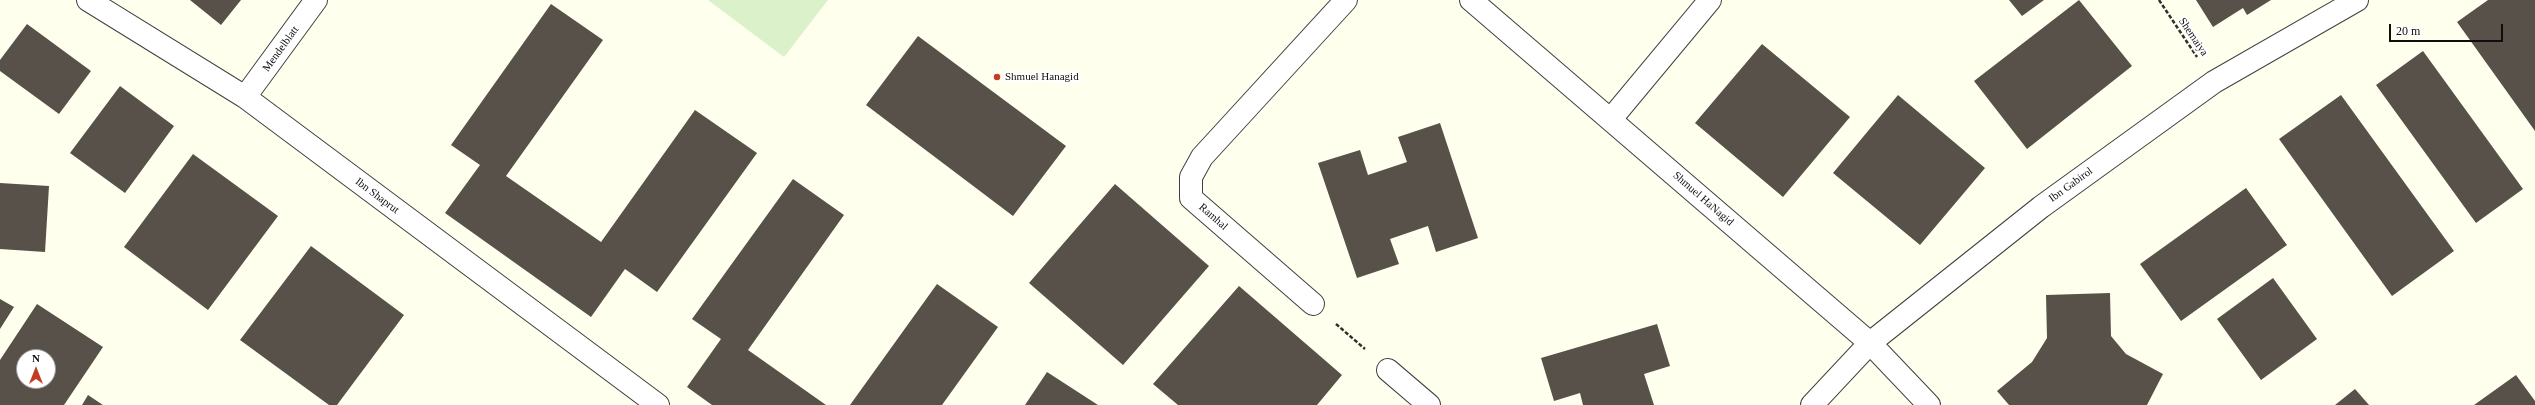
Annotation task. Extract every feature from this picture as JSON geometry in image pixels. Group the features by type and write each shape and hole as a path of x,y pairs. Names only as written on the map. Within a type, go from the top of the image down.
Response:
{"street":[{"name":"Ibn Shaprut","path":"88,0 245,97 658,405"},
{"name":"Mendelblatt","path":"245,97 316,0"},
{"name":"Ramhal","path":"1313,304 1191,198 1191,177 1202,156 1346,0"},
{"name":"Shmuel HaNagid","path":"1471,0 1870,343 1929,405"},
{"path":"1611,119 1710,0"},
{"name":"Ibn Gabirol","path":"1812,405 1870,343 2041,207 2214,82 2357,0"},
{"path":"1388,370 1429,405"}],"path":[{"name":"Shemaiya","path":"2159,0 2214,82"},
{"path":"1313,304 1388,370"}],"green space":[{"path":"708,0 828,0 784,57"}],"building":[{"path":"190,0 241,0 221,25"},
{"path":"2009,0 2044,0 2022,16"},
{"path":"2079,0 2132,66 2027,149 1974,81"},
{"path":"2196,0 2271,0 2247,15 2243,8 2213,27"},
{"path":"2488,0 2535,0 2535,131 2457,22"},
{"path":"551,4 603,40 506,176 601,242 695,110 757,153 657,292 625,269 591,317 445,213 480,165 451,145"},
{"path":"27,24 91,71 59,114 0,71 0,60"},
{"path":"918,36 1066,146 1013,216 866,105"},
{"path":"1762,44 1850,117 1783,197 1695,123"},
{"path":"2423,51 2523,189 2476,223 2376,85"},
{"path":"120,86 174,126 125,193 70,153"},
{"path":"1898,95 1985,168 1920,245 1833,173"},
{"path":"2341,95 2454,251 2392,296 2279,139"},
{"path":"1440,123 1478,238 1436,252 1428,226 1390,239 1399,264 1357,278 1318,163 1360,150 1368,175 1407,162 1398,137"},
{"path":"193,154 278,216 208,310 124,247"},
{"path":"793,179 844,215 748,350 826,405 712,405 687,387 721,339 692,319"},
{"path":"0,183 49,186 45,252 0,249"},
{"path":"1115,184 1209,266 1123,365 1029,283"},
{"path":"2246,188 2287,245 2181,321 2140,264"},
{"path":"311,246 404,315 337,405 329,405 240,340"},
{"path":"2273,278 2317,339 2261,380 2217,319"},
{"path":"937,284 998,327 942,405 850,405"},
{"path":"1239,286 1342,375 1317,405 1178,405 1153,384"},
{"path":"2110,293 2111,336 2126,354 2163,374 2147,405 2009,405 1997,391 2032,362 2047,338 2046,295"},
{"path":"0,299 14,307 0,329"},
{"path":"37,304 103,347 64,405 0,405 0,360"},
{"path":"1657,324 1670,366 1644,374 1654,405 1583,405 1580,393 1554,401 1541,358"},
{"path":"1047,372 1098,405 1025,405"},
{"path":"2516,375 2535,401 2535,405 2474,405"},
{"path":"2355,389 2369,405 2335,405"},
{"path":"88,395 103,405 82,405"}],"place":[{"name":"Shmuel Hanagid","path":"997,77"}]}
